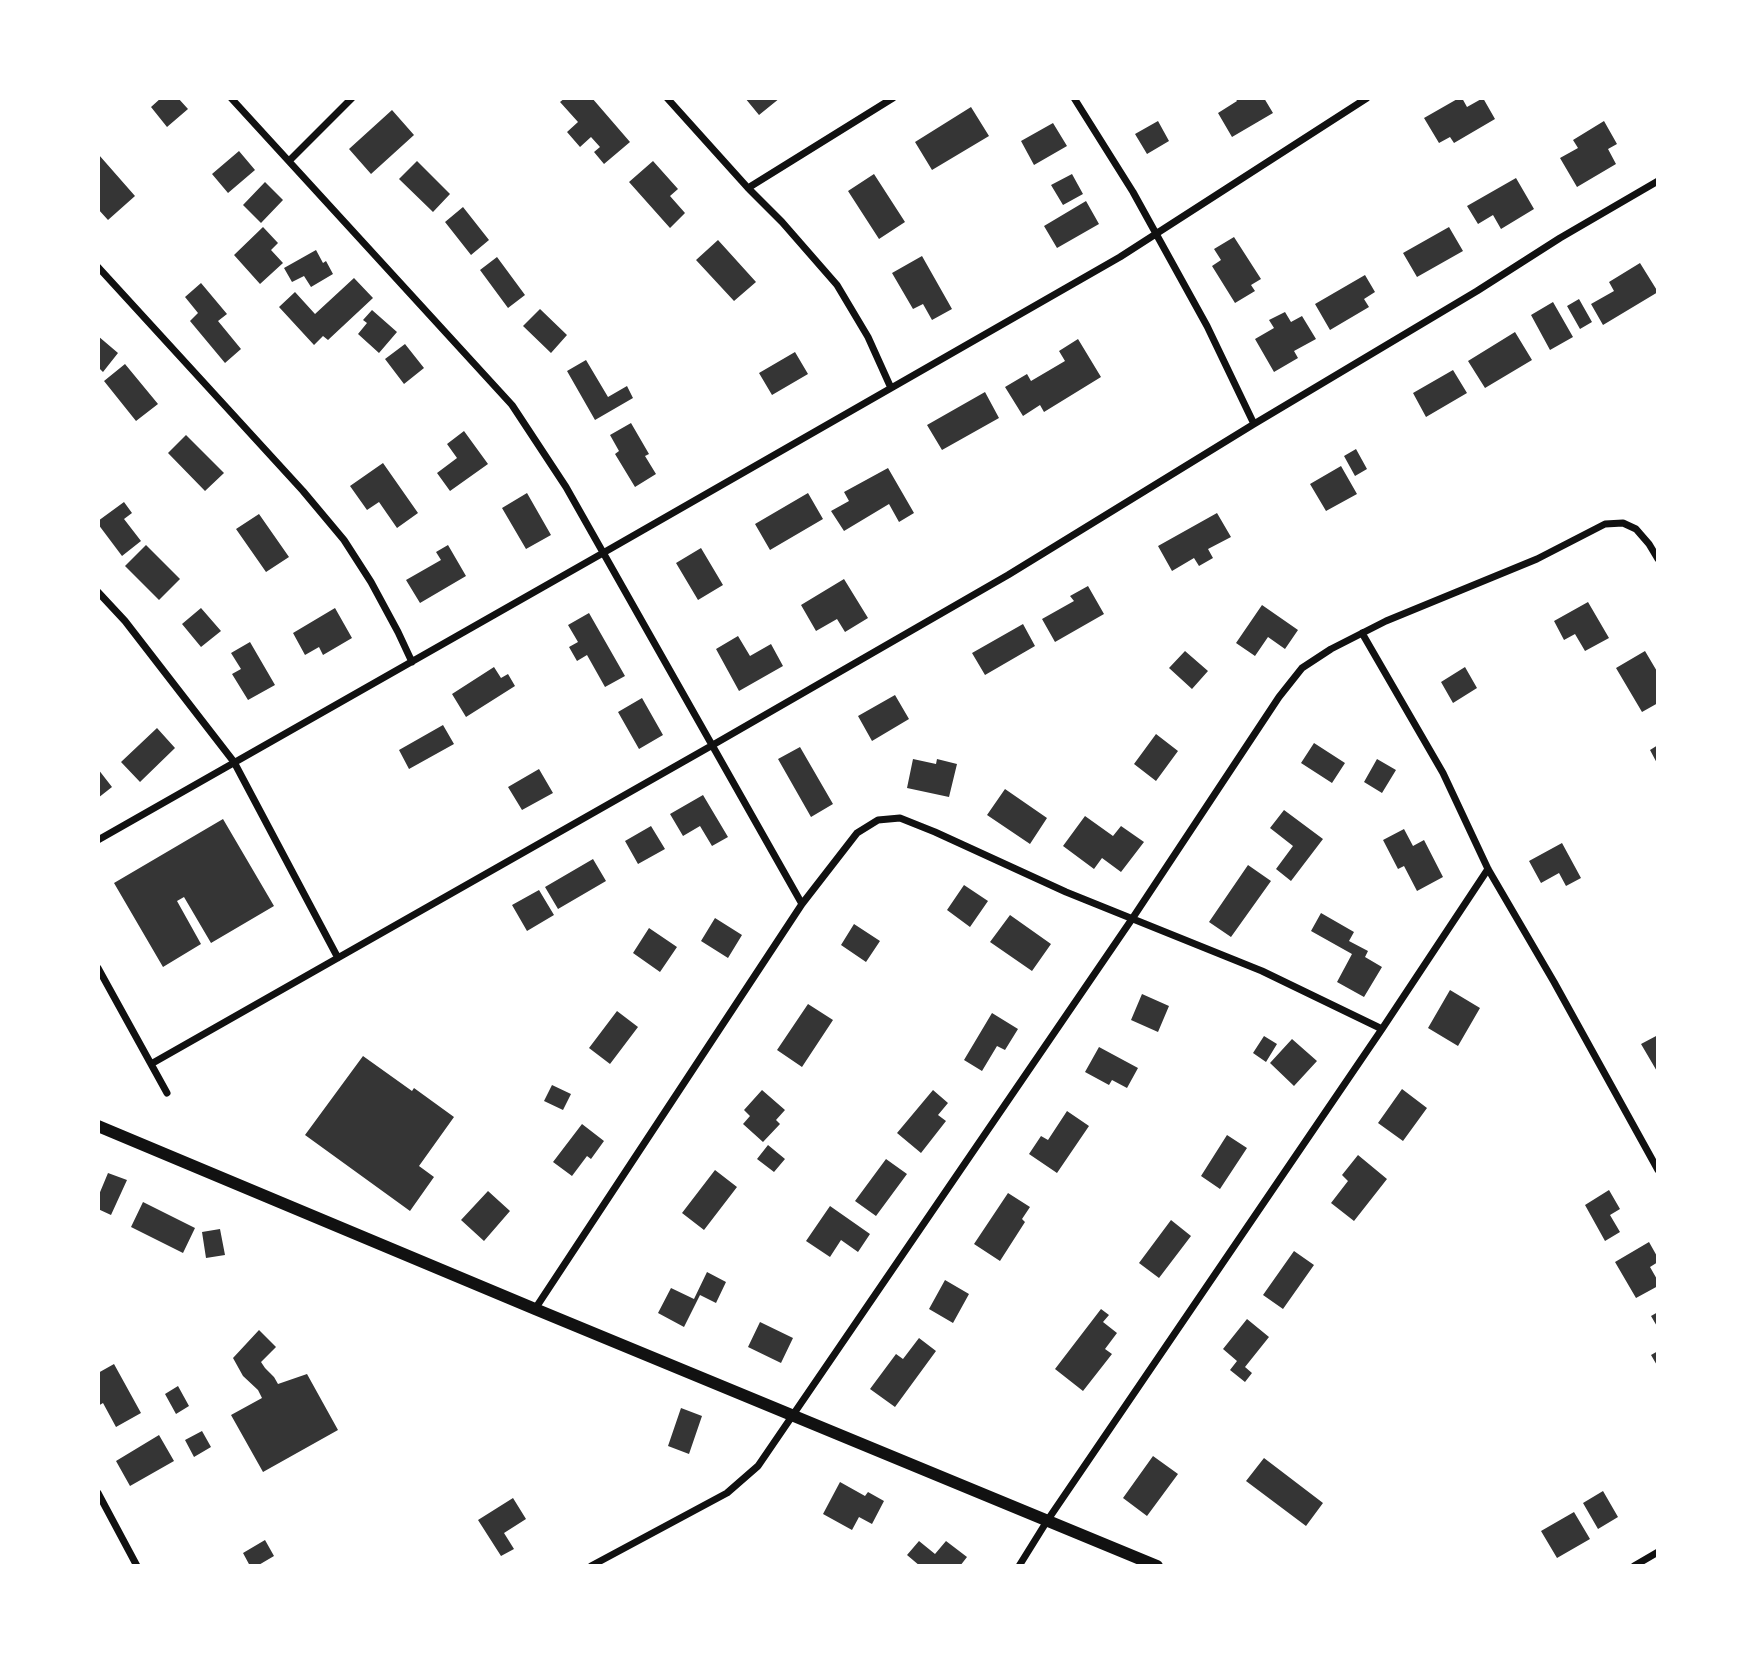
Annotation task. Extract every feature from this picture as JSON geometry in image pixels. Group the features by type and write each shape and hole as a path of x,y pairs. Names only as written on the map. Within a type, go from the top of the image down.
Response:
{"street":[{"path":"231,98 513,405 566,487 802,904"},
{"path":"289,161 352,98"},
{"path":"667,98 837,285 868,337 891,388"},
{"path":"748,188 893,98"},
{"path":"1073,98 1133,192 1207,326 1255,424"},
{"path":"98,840 1108,264 1367,98"},
{"path":"151,1064 1008,575 1658,181"},
{"path":"98,267 303,491 344,540 376,592 412,662"},
{"path":"590,1566 727,1493 758,1466 1132,919 1279,697 1302,668 1331,649 1386,621 1537,559 1605,524 1623,523 1636,529 1658,559"},
{"path":"98,592 125,621 234,762 338,958"},
{"path":"1362,634 1443,773 1488,869 1561,993 1658,1170"},
{"path":"535,1309 802,904 857,833 878,820 900,818 935,832 1066,892 1262,971 1382,1029"},
{"path":"1019,1566 1488,869"},
{"path":"98,968 167,1093"},
{"path":"98,1126 1157,1566"},
{"path":"98,1493 137,1566"},
{"path":"1634,1566 1658,1552"}],"building":[{"path":"161,98 178,98 188,109 167,127 151,107"},
{"path":"565,98 592,98 630,142 604,164 594,152 600,147 591,137 580,147 567,132 578,122 560,102"},
{"path":"745,98 780,98 759,115"},
{"path":"1235,98 1264,98 1273,113 1232,137 1218,113 1237,101"},
{"path":"1462,98 1467,107 1483,98 1495,119 1454,143 1450,137 1439,143 1424,118"},
{"path":"971,107 989,136 932,170 915,142"},
{"path":"392,110 414,135 371,174 349,149"},
{"path":"1158,121 1169,141 1147,154 1135,134"},
{"path":"1604,121 1617,144 1608,149 1616,164 1577,187 1560,158 1578,148 1573,140"},
{"path":"1053,123 1067,146 1034,165 1021,141"},
{"path":"239,151 255,170 228,193 212,174"},
{"path":"99,155 135,196 108,220 98,209"},
{"path":"417,161 450,194 433,212 399,179"},
{"path":"653,161 678,189 670,196 685,213 670,228 629,182"},
{"path":"874,174 905,222 879,239 848,191"},
{"path":"1072,174 1083,194 1063,205 1051,185"},
{"path":"1516,178 1534,209 1501,229 1493,215 1478,224 1467,206"},
{"path":"265,182 283,200 261,223 243,205"},
{"path":"1086,201 1099,224 1057,248 1044,226"},
{"path":"463,207 489,240 471,255 445,222"},
{"path":"263,227 278,243 271,250 283,263 260,284 234,255"},
{"path":"1449,227 1463,251 1417,277 1403,253"},
{"path":"1234,237 1261,279 1251,285 1255,291 1235,303 1212,266 1221,260 1214,249"},
{"path":"718,240 756,282 734,301 696,260"},
{"path":"316,250 333,274 311,287 304,276 292,282 284,268"},
{"path":"922,256 952,309 932,320 923,304 913,309 892,273"},
{"path":"497,257 525,295 508,308 480,270"},
{"path":"1640,263 1658,292 1603,325 1591,304 1614,291 1609,282"},
{"path":"1365,275 1375,292 1364,299 1369,307 1330,330 1315,304"},
{"path":"354,278 373,298 328,340 323,336 314,345 279,307 295,292 315,314"},
{"path":"201,283 227,314 218,321 241,349 225,363 190,321 198,313 185,297"},
{"path":"1579,299 1592,322 1580,329 1567,306"},
{"path":"1553,302 1573,337 1550,350 1531,315"},
{"path":"540,309 567,335 551,353 523,326"},
{"path":"372,310 397,332 379,353 358,334 367,323 363,320"},
{"path":"1285,312 1291,322 1302,316 1316,339 1294,351 1298,358 1274,372 1255,339 1274,328 1269,320"},
{"path":"1515,332 1532,360 1485,388 1468,361"},
{"path":"98,336 118,353 103,372 98,367"},
{"path":"1078,339 1101,377 1044,412 1040,405 1023,416 1005,387 1027,374 1031,381 1065,361 1059,351"},
{"path":"405,344 424,368 404,384 385,359"},
{"path":"795,352 808,374 772,395 759,373"},
{"path":"586,360 608,397 627,386 633,398 595,420 567,371"},
{"path":"125,364 158,404 136,421 104,381"},
{"path":"1453,370 1467,393 1426,417 1413,393"},
{"path":"985,392 999,418 942,450 927,425"},
{"path":"631,423 649,454 645,456 656,474 635,487 615,454 619,451 610,435"},
{"path":"464,431 488,464 450,491 437,473 457,458 447,444"},
{"path":"186,435 224,473 205,491 168,453"},
{"path":"1356,449 1367,469 1355,476 1344,456"},
{"path":"383,463 418,513 397,528 379,502 367,510 350,486"},
{"path":"1341,466 1357,494 1326,511 1310,484"},
{"path":"888,468 914,513 899,522 889,504 844,531 831,511 849,501 844,492"},
{"path":"527,493 551,535 526,549 502,508"},
{"path":"808,493 823,519 770,550 755,524"},
{"path":"124,502 132,513 124,519 141,541 122,556 98,521"},
{"path":"1217,513 1231,537 1208,549 1213,558 1199,566 1194,558 1172,571 1158,546"},
{"path":"259,514 289,557 266,572 236,529"},
{"path":"146,545 180,579 159,600 125,566"},
{"path":"448,545 466,576 420,603 406,580 441,560 436,552"},
{"path":"701,548 723,585 698,600 676,563"},
{"path":"844,579 868,618 845,632 837,619 816,631 801,605"},
{"path":"1088,586 1104,614 1055,642 1042,619 1074,601 1070,596"},
{"path":"1588,602 1609,638 1585,651 1575,634 1564,640 1554,621"},
{"path":"1262,605 1298,630 1285,649 1268,637 1255,656 1236,643"},
{"path":"201,608 221,631 201,647 182,624"},
{"path":"335,608 352,638 323,655 319,647 305,655 293,633"},
{"path":"589,613 625,676 605,687 587,655 577,661 569,647 578,642 568,625"},
{"path":"1023,624 1035,646 985,675 972,653"},
{"path":"738,636 750,656 771,644 783,666 739,691 716,649"},
{"path":"250,642 275,685 248,700 232,674 241,669 231,653"},
{"path":"1185,651 1208,671 1192,689 1169,668"},
{"path":"1645,651 1658,673 1658,703 1642,712 1616,668"},
{"path":"494,667 501,678 508,674 515,686 466,717 452,694"},
{"path":"1465,667 1477,688 1453,703 1441,682"},
{"path":"895,695 909,719 872,741 858,716"},
{"path":"642,698 663,735 639,749 618,712"},
{"path":"443,725 454,744 409,769 399,750"},
{"path":"157,728 175,748 140,782 121,762"},
{"path":"1156,734 1178,751 1156,781 1134,764"},
{"path":"1314,743 1345,763 1332,783 1301,763"},
{"path":"1658,745 1658,765 1650,750"},
{"path":"800,747 833,804 811,817 778,759"},
{"path":"913,759 936,764 937,759 957,764 949,797 907,788"},
{"path":"1377,759 1396,770 1382,793 1364,782"},
{"path":"98,769 112,787 98,798"},
{"path":"539,769 553,793 522,810 508,787"},
{"path":"1005,789 1047,818 1030,844 987,815"},
{"path":"703,795 728,837 712,846 700,826 683,836 670,814"},
{"path":"1284,810 1323,839 1291,881 1276,869 1293,846 1270,828"},
{"path":"1085,816 1113,836 1121,826 1144,842 1121,872 1102,858 1094,869 1063,846"},
{"path":"223,819 274,906 211,943 184,897 177,901 201,944 163,967 114,883"},
{"path":"651,826 665,849 638,864 625,841"},
{"path":"1404,829 1413,846 1424,840 1443,877 1417,891 1404,866 1398,869 1383,840"},
{"path":"1562,843 1581,878 1566,886 1559,873 1541,883 1529,861"},
{"path":"593,859 606,881 558,909 545,887"},
{"path":"1248,865 1271,881 1231,937 1209,922"},
{"path":"964,885 988,901 970,927 947,910"},
{"path":"539,890 554,915 527,931 512,905"},
{"path":"1321,913 1354,932 1349,941 1368,951 1365,957 1382,967 1364,997 1337,982 1352,954 1311,931"},
{"path":"1010,915 1051,944 1032,971 990,942"},
{"path":"715,918 742,935 728,958 701,941"},
{"path":"854,924 880,941 866,962 841,945"},
{"path":"649,928 677,947 660,972 633,953"},
{"path":"1450,990 1480,1008 1458,1046 1428,1028"},
{"path":"1142,994 1169,1006 1158,1032 1131,1020"},
{"path":"808,1004 833,1020 802,1067 777,1050"},
{"path":"617,1011 638,1027 610,1064 589,1048"},
{"path":"992,1013 1018,1029 1005,1050 997,1046 982,1071 964,1060"},
{"path":"1658,1035 1658,1073 1641,1044"},
{"path":"1264,1036 1277,1044 1266,1062 1253,1053"},
{"path":"1292,1039 1317,1061 1294,1086 1270,1063"},
{"path":"1099,1047 1138,1068 1127,1088 1112,1080 1109,1085 1085,1072"},
{"path":"363,1056 454,1117 419,1166 434,1177 410,1211 305,1135"},
{"path":"552,1085 571,1094 563,1110 544,1101"},
{"path":"1402,1089 1427,1108 1403,1141 1378,1123"},
{"path":"762,1090 785,1110 776,1120 780,1124 763,1142 743,1124 750,1116 744,1110"},
{"path":"933,1090 948,1103 938,1115 946,1121 921,1153 897,1133"},
{"path":"1067,1111 1089,1126 1057,1173 1029,1154 1041,1136 1048,1140"},
{"path":"582,1124 604,1141 591,1159 587,1156 572,1176 553,1162"},
{"path":"1227,1135 1247,1148 1220,1189 1201,1176"},
{"path":"768,1145 785,1159 774,1172 757,1159"},
{"path":"1358,1155 1387,1179 1354,1221 1331,1203 1348,1181 1342,1175"},
{"path":"886,1159 907,1174 876,1216 855,1201"},
{"path":"715,1170 737,1187 704,1230 682,1213"},
{"path":"108,1173 127,1180 111,1215 98,1209 98,1197"},
{"path":"1609,1190 1620,1209 1610,1215 1620,1232 1605,1241 1585,1205"},
{"path":"488,1191 510,1211 484,1241 461,1220"},
{"path":"1008,1193 1030,1207 1022,1219 1025,1222 1000,1261 974,1244"},
{"path":"143,1202 195,1228 183,1253 131,1227"},
{"path":"830,1206 870,1234 858,1252 841,1240 830,1257 806,1241"},
{"path":"1171,1220 1191,1236 1159,1278 1139,1263"},
{"path":"220,1229 225,1255 206,1258 202,1232"},
{"path":"1649,1242 1658,1258 1658,1262 1650,1267 1658,1286 1636,1298 1615,1262"},
{"path":"1294,1251 1314,1265 1283,1309 1263,1295"},
{"path":"707,1272 726,1282 716,1303 700,1295 684,1327 658,1313 671,1288 694,1299"},
{"path":"945,1280 969,1294 953,1323 929,1309"},
{"path":"1101,1309 1109,1315 1103,1322 1117,1333 1105,1349 1112,1354 1083,1391 1055,1369"},
{"path":"1658,1312 1658,1328 1651,1316"},
{"path":"1247,1319 1269,1337 1245,1367 1252,1373 1245,1382 1230,1370 1237,1361 1223,1349"},
{"path":"760,1322 793,1338 781,1363 748,1347"},
{"path":"259,1330 276,1347 261,1362 265,1368 278,1384 307,1374 338,1430 263,1472 231,1415 262,1398 258,1390 243,1376 233,1358"},
{"path":"919,1338 936,1351 895,1407 870,1389 896,1354 903,1359"},
{"path":"1658,1351 1658,1367 1651,1355"},
{"path":"114,1364 141,1413 116,1427 103,1403 98,1406 98,1373"},
{"path":"178,1386 189,1406 176,1414 165,1394"},
{"path":"681,1408 702,1416 689,1454 668,1446"},
{"path":"202,1431 211,1447 194,1457 185,1440"},
{"path":"159,1435 174,1461 130,1486 116,1461"},
{"path":"1153,1456 1178,1474 1147,1516 1123,1498"},
{"path":"1264,1458 1323,1503 1306,1526 1246,1481"},
{"path":"840,1482 865,1496 868,1492 884,1501 872,1524 859,1517 852,1530 823,1514"},
{"path":"1603,1491 1618,1517 1598,1529 1583,1503"},
{"path":"513,1498 526,1519 504,1533 514,1549 501,1556 478,1520"},
{"path":"1574,1512 1590,1539 1557,1558 1541,1531"},
{"path":"265,1540 274,1556 257,1566 250,1566 243,1553"},
{"path":"919,1541 935,1554 946,1541 967,1557 960,1566 920,1566 907,1555"}]}
